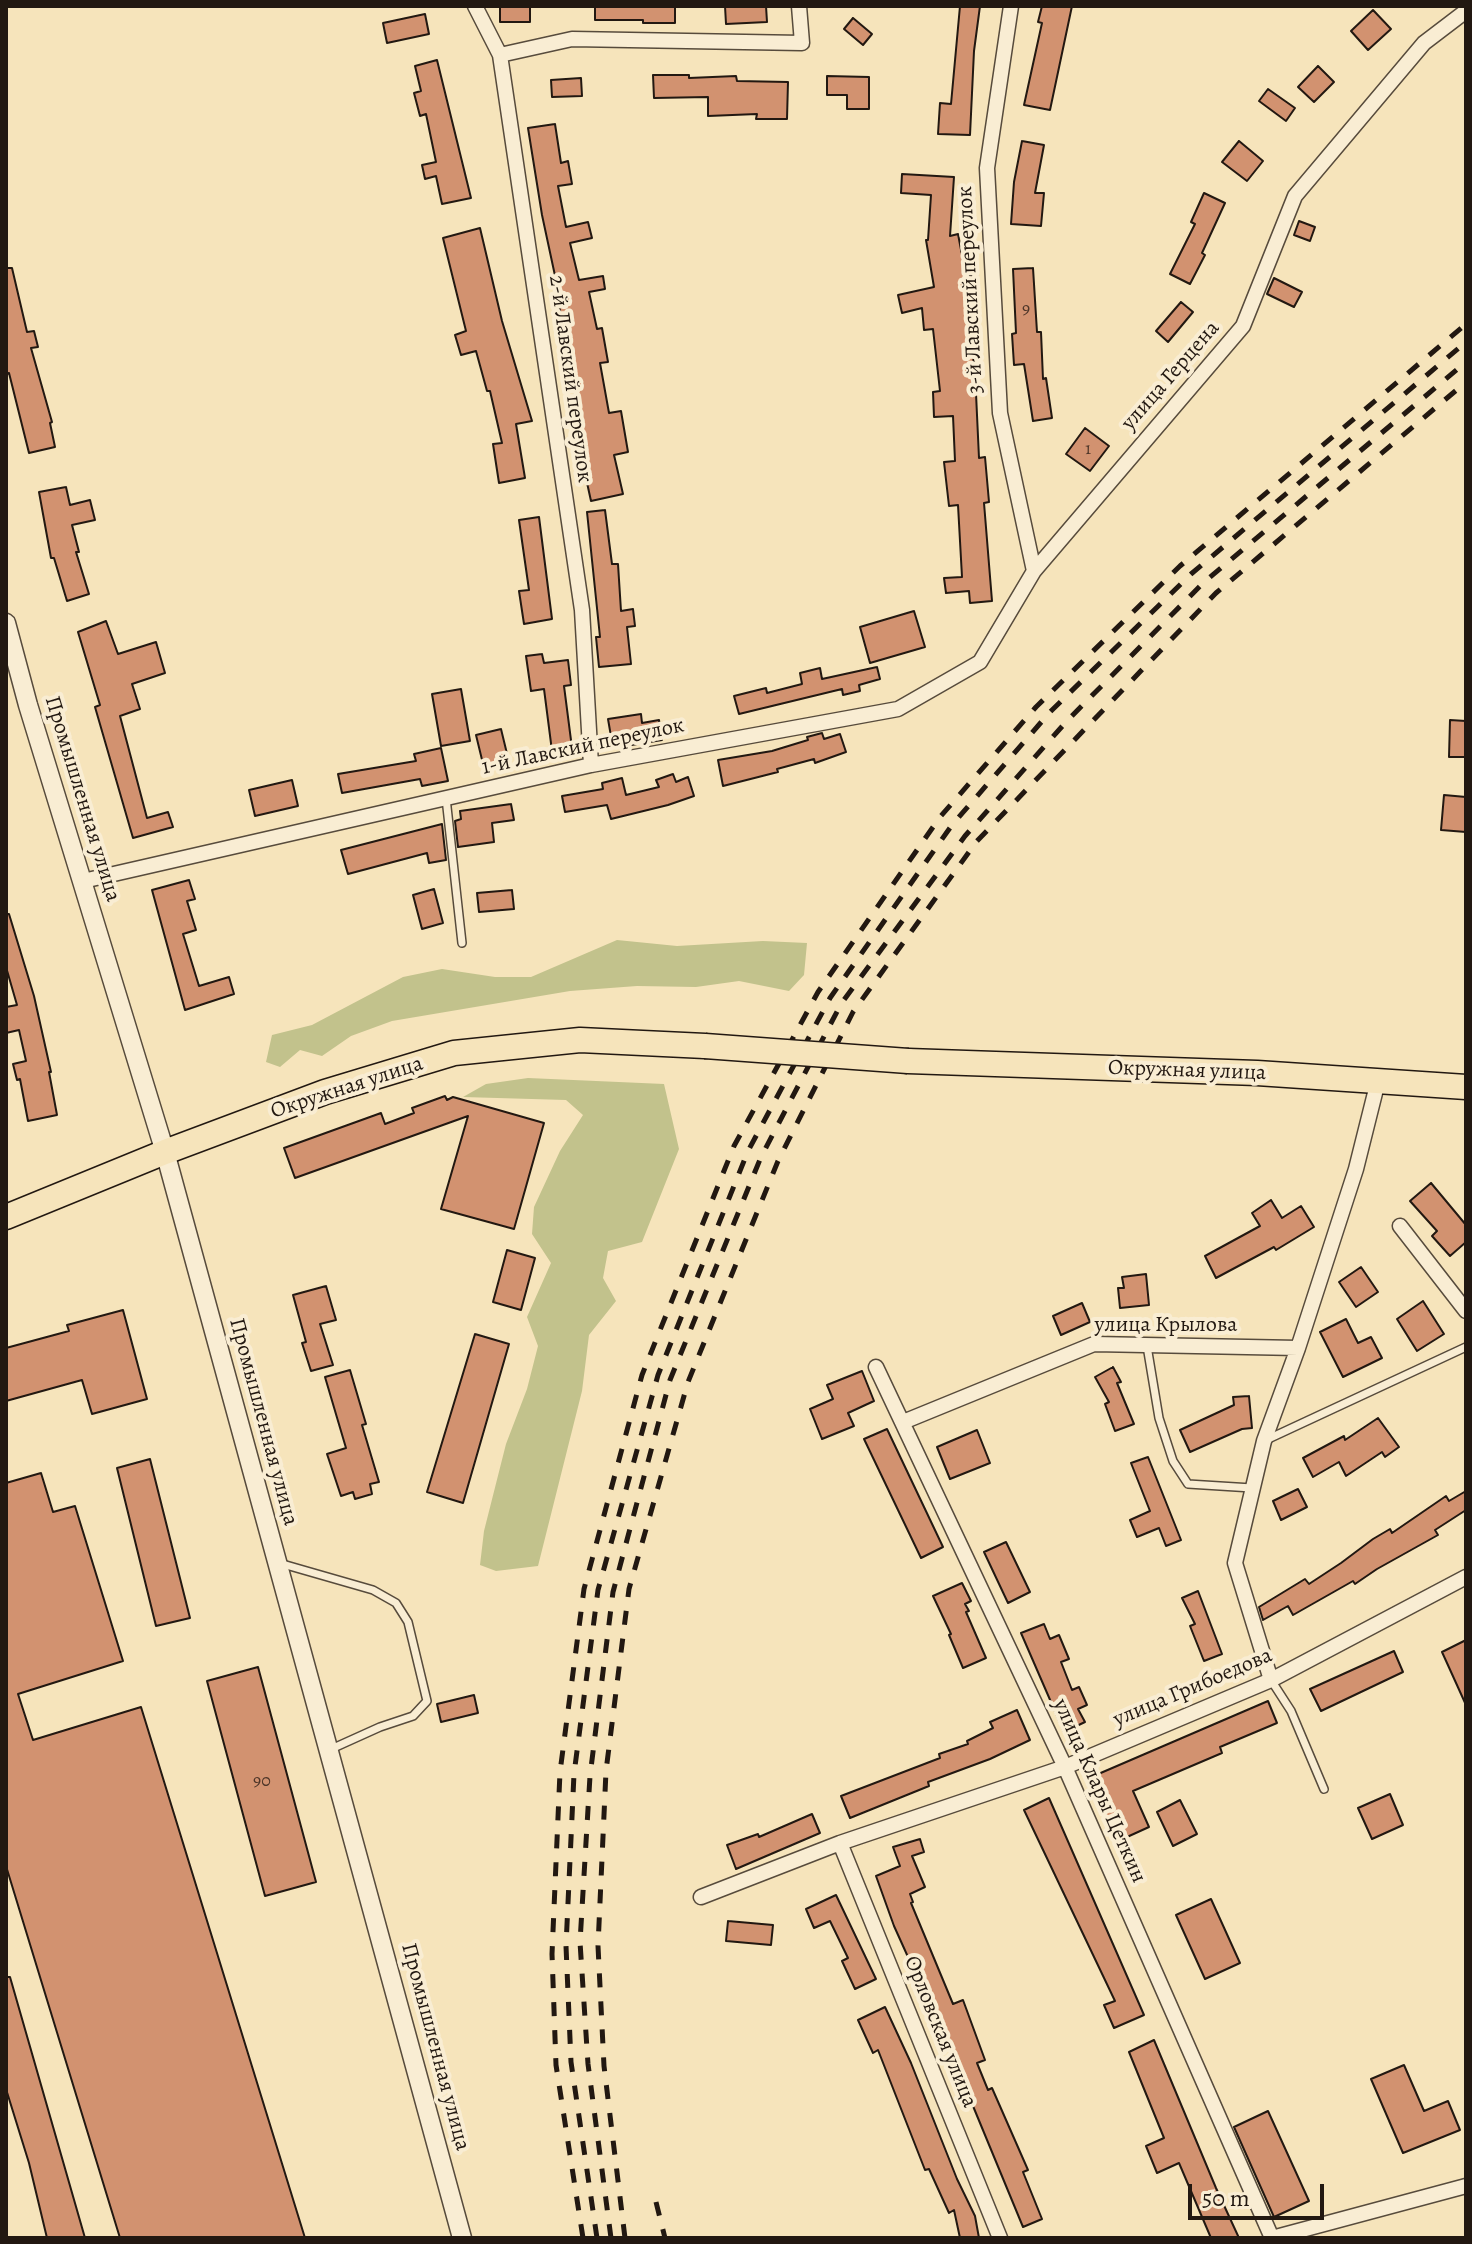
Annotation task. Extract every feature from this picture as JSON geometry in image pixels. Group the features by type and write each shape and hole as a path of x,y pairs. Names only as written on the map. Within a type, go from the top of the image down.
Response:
{"highway":[{"name":"Окружная улица","path":"6,1217 165,1152 325,1092 454,1053 580,1040 908,1061 1257,1073 1466,1087"}],"street":[{"name":"2-й Лавский переулок","path":"475,6 500,55 582,610 591,765"},
{"path":"500,55 572,39 802,43 799,6"},
{"name":"3-й Лавский переулок","path":"1011,6 987,168 1000,413 1034,571"},
{"name":"улица Герцена","path":"1034,571 1243,326 1295,196 1424,43 1466,11"},
{"name":"1-й Лавский переулок","path":"83,881 591,765 898,709 980,662 1034,571"},
{"name":"Промышленная улица","path":"6,623 28,705 165,1152 462,2238"},
{"path":"1271,1680 1235,1563 1264,1441 1298,1348 1356,1169 1378,1081"},
{"path":"1400,1226 1466,1311"},
{"name":"улица Крылова","path":"903,1422 1094,1344 1298,1348"},
{"name":"улица Клары Цеткин","path":"876,1367 1065,1767 1272,2238"},
{"name":"улица Грибоедова","path":"701,1897 840,1843 1065,1767 1271,1680 1466,1577"},
{"name":"Орловская улица","path":"840,1843 1000,2238"},
{"path":"1272,2238 1466,2186"}],"lane":[{"path":"446,798 462,943"},
{"path":"1147,1346 1159,1418 1173,1461 1188,1484 1253,1488"},
{"path":"1264,1441 1466,1347"},
{"path":"277,1563 373,1590 396,1603 408,1622 427,1701 413,1716 328,1751"},
{"path":"1271,1680 1291,1711 1324,1789"}],"green space":[{"path":"617,940 677,946 763,941 807,943 804,975 789,991 739,981 696,987 637,986 570,991 392,1021 351,1036 322,1056 300,1050 280,1067 266,1062 272,1035 312,1025 403,977 442,969 495,977 531,977"},
{"path":"528,1078 664,1084 679,1149 642,1242 608,1251 603,1278 616,1301 589,1335 582,1391 538,1566 496,1571 480,1565 484,1531 506,1444 527,1389 538,1346 527,1317 551,1263 532,1234 534,1207 560,1151 583,1115 566,1100 463,1097 486,1084"}],"building":[{"path":"500,6 530,6 530,22 500,22"},
{"path":"595,6 675,6 675,23 595,20"},
{"path":"725,6 766,6 767,22 726,24"},
{"path":"960,6 980,6 974,51 970,135 938,134 940,103 951,104"},
{"path":"1042,6 1072,6 1050,110 1024,105 1042,23 1038,22"},
{"path":"1373,10 1391,29 1368,50 1351,31"},
{"path":"425,14 429,34 387,43 383,23"},
{"path":"853,18 872,34 863,45 844,29"},
{"path":"437,60 471,198 442,204 436,176 425,179 422,165 436,162 426,114 420,116 414,93 421,91 415,66"},
{"path":"1318,66 1334,82 1314,102 1298,87"},
{"path":"653,75 689,75 689,78 736,76 737,81 788,82 787,119 756,119 757,114 708,116 708,97 654,98"},
{"path":"827,76 869,77 869,109 847,109 847,95 827,95"},
{"path":"581,78 582,96 552,97 551,80"},
{"path":"1268,89 1295,108 1286,121 1259,101"},
{"path":"555,124 561,163 568,161 572,184 558,186 566,227 588,222 592,238 570,243 579,280 603,276 605,289 589,292 597,329 602,328 608,362 600,363 609,413 621,411 628,452 614,455 623,494 591,501 564,315 561,316 555,285 528,128"},
{"path":"1022,141 1044,145 1035,193 1044,193 1041,226 1011,224 1014,182"},
{"path":"1239,141 1263,161 1247,181 1222,162"},
{"path":"902,174 954,177 950,236 958,234 966,276 972,275 974,293 965,294 975,372 979,458 985,457 989,502 984,503 992,601 970,603 969,591 946,593 944,578 962,577 958,505 949,506 944,462 955,461 953,416 934,417 933,392 940,391 933,329 924,330 922,308 902,313 898,295 934,287 926,240 931,195 901,193"},
{"path":"1204,193 1225,203 1190,284 1170,274 1195,224 1191,222"},
{"path":"1299,221 1315,227 1310,241 1294,235"},
{"path":"480,228 502,321 532,421 516,424 525,478 499,483 493,444 502,443 490,391 487,391 476,351 461,355 455,335 466,331 443,238"},
{"path":"6,268 12,268 27,332 34,331 38,347 31,348 52,422 55,447 29,453 9,373 6,374"},
{"path":"1033,268 1037,332 1041,332 1043,379 1046,378 1052,418 1033,421 1024,364 1014,365 1012,334 1016,333 1013,269"},
{"path":"1274,278 1302,292 1294,307 1267,294"},
{"path":"1181,302 1193,312 1168,342 1156,331"},
{"path":"1085,428 1109,446 1090,471 1066,454"},
{"path":"66,487 70,505 90,500 95,520 72,525 79,552 76,552 89,594 67,601 54,558 51,558 39,492"},
{"path":"605,510 612,564 618,564 621,611 633,609 635,626 627,627 631,664 599,667 596,637 600,637 587,512"},
{"path":"539,517 552,619 524,624 519,591 529,590 519,520"},
{"path":"914,611 925,647 870,663 860,627"},
{"path":"106,621 118,654 156,642 165,673 132,684 140,709 120,716 147,818 168,812 173,827 133,838 95,707 100,705 78,632"},
{"path":"542,654 544,663 568,660 571,685 564,686 572,748 552,751 544,689 531,691 526,656"},
{"path":"877,667 880,679 859,685 860,691 843,695 842,689 739,714 734,696 766,688 767,693 802,684 800,673 820,668 822,679"},
{"path":"461,689 470,741 441,746 432,694"},
{"path":"641,714 642,723 659,720 662,740 613,748 608,719"},
{"path":"1450,720 1466,721 1466,757 1449,757"},
{"path":"501,729 509,762 484,768 476,735"},
{"path":"822,733 824,739 840,734 846,752 723,786 718,760 772,751"},
{"path":"441,748 448,781 422,786 420,779 342,793 338,774 416,761 414,754"},
{"path":"673,774 676,782 688,777 694,796 611,819 607,805 565,812 562,796 603,789 602,783 622,778 626,795 659,787 656,780"},
{"path":"292,780 298,806 255,816 249,790"},
{"path":"1444,795 1466,797 1466,832 1441,830"},
{"path":"511,804 514,820 492,823 494,842 458,847 455,821 461,819 460,811"},
{"path":"442,824 446,860 429,863 427,853 348,874 341,850"},
{"path":"189,880 195,899 187,901 196,930 183,934 199,986 229,977 234,994 185,1010 152,890"},
{"path":"434,889 443,923 422,929 413,895"},
{"path":"512,890 514,909 479,912 477,893"},
{"path":"6,914 9,914 34,996 57,1115 28,1121 20,1079 17,1080 13,1064 26,1061 19,1030 6,1033 6,1007 17,1005 6,967"},
{"path":"445,1096 447,1100 453,1097 544,1123 514,1229 441,1209 468,1116 295,1178 284,1148 381,1113 385,1124 414,1113 412,1108"},
{"path":"1431,1183 1466,1225 1466,1242 1450,1256 1432,1236 1437,1231 1410,1201"},
{"path":"1271,1200 1282,1218 1301,1206 1314,1227 1276,1250 1274,1247 1216,1278 1205,1256 1260,1226 1252,1213"},
{"path":"507,1250 535,1258 521,1310 493,1302"},
{"path":"1361,1267 1378,1292 1356,1307 1339,1282"},
{"path":"1146,1274 1149,1305 1120,1308 1118,1288 1124,1288 1122,1277"},
{"path":"326,1286 336,1320 320,1324 333,1365 311,1371 293,1295"},
{"path":"1423,1301 1444,1334 1417,1351 1397,1319"},
{"path":"1082,1303 1090,1322 1061,1335 1053,1316"},
{"path":"123,1310 147,1399 92,1414 82,1380 6,1401 6,1348 69,1331 67,1325"},
{"path":"1346,1319 1358,1343 1371,1337 1382,1358 1343,1377 1320,1332"},
{"path":"475,1334 509,1344 463,1503 427,1492"},
{"path":"1113,1367 1134,1424 1115,1431 1105,1404 1109,1402 1095,1377"},
{"path":"350,1370 379,1482 370,1484 372,1494 355,1499 353,1492 341,1496 327,1454 346,1448 325,1377"},
{"path":"862,1371 874,1401 848,1413 854,1426 822,1439 810,1409 833,1399 827,1385"},
{"path":"1249,1396 1252,1428 1242,1429 1190,1452 1180,1430 1234,1405 1233,1397"},
{"path":"1378,1418 1399,1447 1385,1457 1382,1452 1346,1476 1339,1462 1313,1477 1303,1458 1344,1436 1345,1440"},
{"path":"887,1429 943,1547 921,1558 864,1439"},
{"path":"977,1430 990,1463 950,1479 937,1447"},
{"path":"1148,1457 1181,1540 1166,1546 1159,1528 1137,1537 1130,1520 1150,1511 1131,1463"},
{"path":"150,1459 190,1618 156,1626 117,1468"},
{"path":"41,1473 53,1512 75,1506 123,1661 18,1694 33,1740 141,1707 305,2238 120,2238 6,1866 6,1483"},
{"path":"1298,1489 1307,1507 1281,1520 1273,1501"},
{"path":"1466,1491 1466,1510 1435,1530 1438,1535 1355,1584 1353,1581 1293,1615 1288,1606 1263,1620 1259,1607 1305,1579 1309,1584 1373,1539 1390,1529 1392,1533 1446,1496 1449,1501"},
{"path":"1006,1542 1030,1592 1008,1603 984,1552"},
{"path":"962,1583 971,1601 965,1604 969,1611 966,1612 986,1658 963,1668 933,1596"},
{"path":"1198,1591 1222,1654 1204,1661 1190,1626 1195,1624 1182,1598"},
{"path":"1044,1624 1050,1639 1059,1635 1069,1659 1061,1662 1072,1690 1079,1687 1087,1705 1078,1709 1085,1722 1064,1732 1021,1633"},
{"path":"1466,1640 1466,1705 1442,1652"},
{"path":"1394,1651 1403,1672 1321,1711 1310,1689"},
{"path":"258,1667 316,1882 265,1896 207,1681"},
{"path":"474,1695 478,1713 441,1722 437,1704"},
{"path":"1268,1701 1277,1723 1220,1747 1222,1753 1133,1791 1149,1827 1116,1842 1089,1778"},
{"path":"1017,1710 1030,1740 850,1818 841,1796 940,1758 939,1754 968,1744 967,1741 993,1728 990,1722"},
{"path":"1390,1794 1403,1825 1372,1839 1358,1808"},
{"path":"1049,1798 1144,2015 1114,2028 1104,2005 1115,2001 1024,1810"},
{"path":"1180,1800 1197,1834 1173,1846 1157,1812"},
{"path":"812,1814 820,1833 736,1869 727,1845 758,1834 759,1837"},
{"path":"920,1839 924,1852 912,1856 925,1887 910,1894 911,1903 953,2004 963,2000 985,2060 977,2063 988,2090 992,2088 1028,2170 1023,2172 1042,2219 1023,2227 911,1956 908,1957 894,1926 876,1876 900,1866 893,1847"},
{"path":"836,1895 876,1979 855,1989 842,1961 848,1958 830,1921 814,1928 806,1909"},
{"path":"1211,1899 1240,1963 1205,1979 1176,1915"},
{"path":"728,1921 773,1925 771,1945 726,1941"},
{"path":"6,1977 10,1977 85,2238 47,2238 29,2163 6,2089"},
{"path":"885,2007 975,2216 979,2238 960,2238 954,2210 949,2213 929,2169 925,2170 878,2050 873,2053 858,2020"},
{"path":"1154,2040 1239,2238 1211,2238 1179,2163 1157,2173 1146,2146 1164,2138 1129,2052"},
{"path":"1404,2065 1424,2111 1448,2101 1460,2130 1403,2153 1371,2079"},
{"path":"1268,2111 1309,2201 1274,2217 1234,2127"}],"railway":[{"path":"583,2238 556,2065 552,1954 560,1772 584,1589 642,1375 734,1146 818,992 940,817 1036,707 1180,566 1466,324"},
{"path":"597,2238 571,2062 566,1946 574,1774 598,1590 658,1375 748,1151 830,998 952,825 1050,712 1191,574 1466,342"},
{"path":"611,2238 588,2064 580,1942 590,1776 613,1592 670,1380 761,1157 841,1004 965,836 1066,722 1203,583 1466,362"},
{"path":"625,2238 604,2066 598,1946 606,1771 629,1589 688,1382 778,1161 853,1012 977,841 1216,593 1466,382"},
{"path":"656,2202 665,2238"}]}
